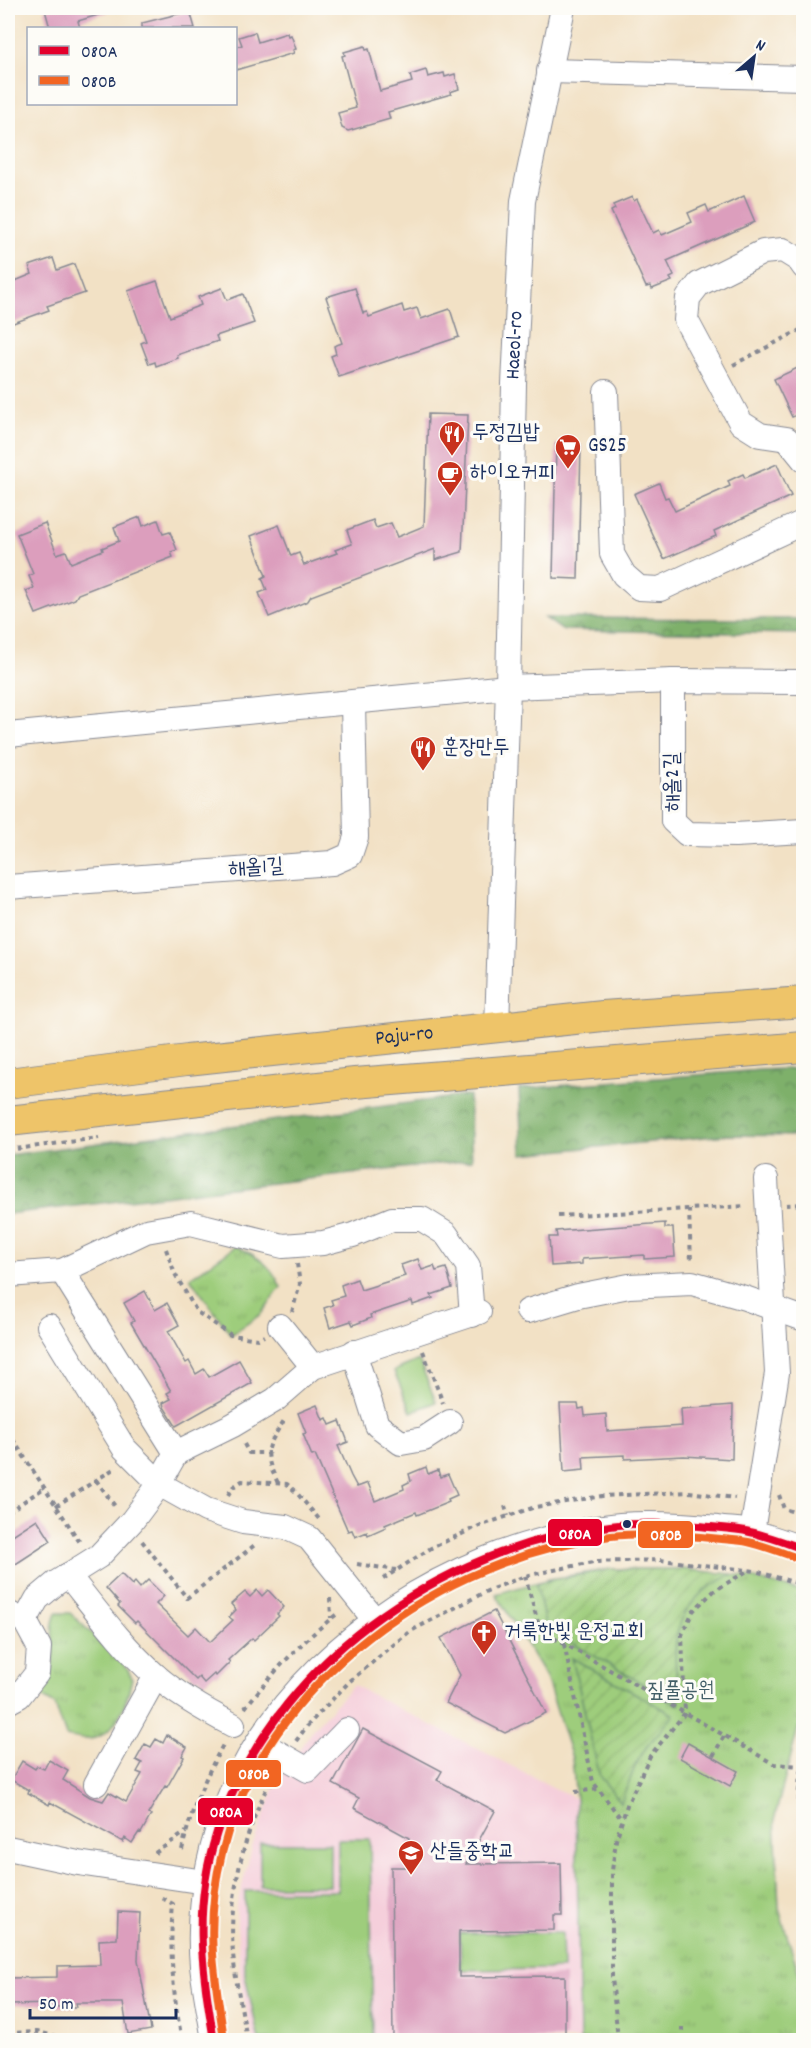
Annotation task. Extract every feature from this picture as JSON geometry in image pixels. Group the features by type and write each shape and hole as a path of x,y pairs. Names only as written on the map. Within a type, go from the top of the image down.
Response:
{"main road":[{"name":"Paju-ro","path":"8,1083 198,1059 603,1016 804,1002"},
{"name":"Paju-ro","path":"8,1121 355,1083 804,1047"}],"street":[{"name":"Haeol-ro","path":"497,1027 508,687 514,384 523,201 562,8"},
{"path":"549,70 804,78"},
{"path":"804,267 799,260 783,249 763,252 699,284 688,298 686,320 741,423 760,435 787,439 804,460"},
{"path":"606,392 612,554 624,575 639,588 660,589 804,522"},
{"path":"8,735 508,687 673,681 804,682"},
{"name":"해올2길","path":"673,681 673,821 687,834 735,835 804,831"},
{"name":"해올1길","path":"8,887 332,864 350,855 356,837 353,703"},
{"path":"752,1532 777,1373 766,1179"},
{"path":"8,1275 62,1271 150,1230 191,1223 283,1246 323,1243 353,1235 392,1219 422,1219 446,1234 468,1266 475,1313 313,1367 275,1400 233,1425 176,1453 159,1483 129,1524 99,1556 68,1575 16,1617 39,1647 37,1673 19,1696 8,1702"},
{"path":"62,1271 176,1453"},
{"path":"528,1311 578,1296 629,1286 692,1283 804,1319"},
{"path":"49,1326 113,1433 124,1448 159,1483 206,1510 243,1522 285,1527 309,1538 374,1619"},
{"path":"280,1326 313,1367"},
{"path":"354,1352 377,1425 401,1443 424,1439 450,1422"},
{"path":"214,2040 202,1965 202,1931 205,1882 217,1831 237,1781 269,1725 307,1681 374,1619 405,1599 483,1560 517,1548 598,1528 670,1523 752,1532 804,1549"},
{"path":"68,1575 114,1633 156,1677 190,1702 233,1725"},
{"path":"96,1784 156,1677"},
{"path":"259,1742 308,1770 347,1730"},
{"path":"8,1848 78,1863 205,1882"}],"path":[{"path":"714,375 804,328"},
{"path":"779,1205 804,1204"},
{"path":"558,1216 755,1206"},
{"path":"689,1209 692,1283"},
{"path":"150,1230 166,1248 175,1274 197,1312 231,1335 258,1339 280,1326 294,1309 300,1284 294,1245"},
{"path":"416,1334 450,1422"},
{"path":"279,1483 269,1465 269,1442 286,1417"},
{"path":"233,1425 249,1453 269,1453"},
{"path":"8,1434 92,1560"},
{"path":"96,1480 187,1598 256,1543"},
{"path":"226,1497 233,1486 242,1481 287,1484 327,1528"},
{"path":"8,1512 44,1488"},
{"path":"505,1506 508,1516"},
{"path":"784,1509 804,1515"},
{"path":"350,1555 357,1564 397,1570"},
{"path":"247,2040 234,1961 232,1906 243,1852 258,1804 285,1756 307,1726 357,1675 409,1632 487,1591 525,1576 593,1562 661,1560 747,1570 801,1584 797,1590"},
{"path":"618,2040 612,1977 612,1871 616,1840 627,1805 650,1756 685,1713 682,1635 693,1611 714,1591 747,1570"},
{"path":"525,1576 540,1630 774,1764 801,1766"},
{"path":"563,1643 593,1782 622,1820"},
{"path":"357,1675 362,1678"},
{"path":"713,1756 724,1736"},
{"path":"804,1752 798,1788 800,1827 804,1838"},
{"path":"269,1783 275,1786"},
{"path":"575,1792 599,1789"},
{"path":"172,1904 170,1931 172,1972 182,2040"},
{"path":"682,2027 682,2040"},
{"path":"8,2033 37,2032 73,2040"}],"shaded area":[{"name":"산들중학교","path":"353,1685 576,1799 580,2040 253,2040 241,1984 236,1909 253,1844 275,1786 312,1730"}],"green space":[{"path":"545,618 803,619 803,634 562,630"},
{"path":"803,1068 803,1136 727,1135 522,1154 519,1089"},
{"path":"469,1095 472,1160 8,1214 8,1155"},
{"path":"236,1246 263,1262 273,1272 281,1287 261,1314 231,1335 190,1278"},
{"path":"419,1360 436,1402 411,1412 394,1371"},
{"name":"짚풀공원","path":"611,1569 681,1569 744,1576 803,1592 803,1720 798,1729 775,1816 779,1909 803,1983 803,2040 580,2040 576,1799 572,1758 546,1677 496,1594 549,1579"},
{"path":"611,1569 681,1569 732,1574 704,1591 683,1616 678,1629 675,1657 679,1705 546,1628 536,1583"},
{"path":"56,1613 70,1613 124,1664 132,1678 127,1698 118,1718 105,1733 96,1738 83,1739 66,1736 55,1705 40,1696 52,1669 54,1651 52,1628"},
{"path":"572,1658 674,1715 647,1746 636,1764 621,1802 600,1777"},
{"path":"338,1839 370,1839 373,2040 259,2040 245,1975 245,1891 338,1891"},
{"path":"260,1843 330,1843 330,1886 260,1886"},
{"path":"460,1933 562,1933 563,1969 461,1970"}],"building":[{"path":"107,8 108,12 78,21 80,27 50,27 45,10"},
{"path":"190,11 195,27 142,27 142,23"},
{"path":"255,32 258,42 287,33 288,36 291,35 296,49 293,50 294,53 237,70 237,47 242,45 239,37"},
{"path":"365,46 366,50 369,49 380,91 412,82 410,75 426,70 428,77 444,73 445,77 455,74 459,89 450,92 451,94 388,112 390,119 348,131 342,128 338,113 356,108 342,56 345,55 344,52"},
{"path":"744,196 755,222 667,261 674,276 670,278 672,281 652,289 650,286 646,287 611,211 615,209 613,205 632,197 634,201 637,199 653,233 659,230 662,235 692,222 688,213 706,205 709,212"},
{"path":"53,258 57,270 74,264 85,293 47,306 49,310 8,325 8,284 32,274 29,266"},
{"path":"157,281 170,317 201,305 198,297 222,288 227,300 243,294 254,323 216,336 218,341 177,355 178,358 156,366 155,362 149,364 141,343 146,341 128,291"},
{"path":"355,288 363,313 367,312 369,317 402,305 404,312 417,308 421,319 450,309 459,337 339,377 331,356 336,354 334,346 342,343 326,297"},
{"path":"804,365 804,412 792,417 774,379"},
{"path":"428,414 468,415 462,552 435,560 435,549 311,596 308,601 269,617 259,593 267,590 262,578 266,576 251,536 279,525 291,556 299,553 304,565 337,553 335,550 352,544 347,530 373,520 376,528 391,523 397,537 424,526"},
{"path":"556,444 581,445 578,579 553,578"},
{"path":"777,464 791,496 714,531 716,536 664,559 634,494 659,483 665,498 668,497 675,511 730,486 728,481 743,474 745,478"},
{"path":"140,517 143,526 158,520 163,534 170,532 177,550 171,552 173,557 78,594 75,599 36,614 26,591 34,588 29,576 33,574 17,534 45,523 57,554 66,551 71,563 119,541 114,527"},
{"path":"665,1223 665,1228 673,1228 675,1257 644,1259 644,1255 582,1259 582,1264 551,1266 549,1237 557,1237 556,1231"},
{"path":"418,1259 422,1270 434,1266 436,1271 446,1268 452,1288 431,1295 433,1298 413,1305 412,1301 370,1315 371,1318 353,1325 351,1321 330,1328 324,1308 333,1305 331,1300 344,1296 341,1285 357,1279 361,1290 405,1276 401,1265"},
{"path":"145,1291 155,1310 167,1303 179,1325 168,1331 186,1363 189,1361 196,1374 204,1369 209,1377 239,1360 252,1383 176,1426 163,1403 171,1399 167,1393 171,1391 131,1323 134,1321 124,1303"},
{"path":"560,1404 578,1404 579,1409 584,1408 585,1416 606,1414 607,1431 682,1426 681,1409 733,1405 732,1459 684,1456 625,1459 625,1455 583,1457 584,1470 564,1472"},
{"path":"317,1405 323,1420 327,1418 330,1425 340,1421 348,1442 338,1446 351,1476 357,1487 368,1483 375,1501 404,1489 403,1485 411,1481 409,1474 426,1467 428,1474 438,1470 440,1477 448,1474 457,1495 448,1499 449,1502 417,1515 416,1512 368,1535 367,1532 355,1537 352,1530 348,1531 315,1455 312,1456 303,1434 306,1433 298,1413"},
{"path":"37,1519 51,1541 8,1569 8,1538"},
{"path":"121,1574 132,1585 135,1582 140,1588 148,1580 164,1596 156,1604 188,1635 196,1627 210,1642 233,1620 229,1617 236,1610 231,1604 245,1592 250,1597 257,1590 262,1596 268,1590 284,1607 277,1614 279,1616 254,1640 252,1638 228,1660 230,1662 216,1676 214,1674 204,1683 199,1677 196,1680 137,1621 135,1623 118,1606 120,1604 106,1588"},
{"name":"거룩한빛 운정교회","path":"494,1611 546,1713 505,1733 446,1703 460,1675 441,1638"},
{"path":"363,1729 442,1771 437,1780 495,1811 466,1864 561,1863 562,1915 554,1915 554,1930 459,1931 459,1977 565,1976 565,2038 393,2040 391,1867 409,1867 409,1838 354,1808 359,1798 333,1784"},
{"path":"167,1735 187,1747 182,1756 184,1757 148,1814 151,1815 141,1833 139,1832 132,1843 125,1838 123,1842 50,1802 49,1805 11,1780 22,1761 35,1769 37,1766 44,1769 49,1760 68,1771 63,1780 90,1797 103,1801 109,1792 126,1802 142,1774 137,1772 142,1763 136,1760 145,1744 151,1747 156,1739 163,1743"},
{"path":"688,1743 738,1771 730,1786 680,1758"},
{"path":"118,1912 140,1913 138,1960 151,2030 128,2034 123,2003 76,2003 77,2007 57,2007 56,2004 8,2005 8,1978 57,1977 57,1966 100,1965 99,1940 117,1939"}],"transit line":[{"name":"080A","path":"214,2040 203,1961 202,1911 209,1859 217,1832 243,1772 277,1717 320,1667 370,1624 425,1588 484,1559 546,1538 610,1526 654,1524 731,1529 764,1536 804,1549"},
{"name":"080B","path":"224,2038 214,1968 212,1923 222,1853 244,1791 277,1733 319,1682 369,1637 425,1600 485,1570 547,1549 611,1536 666,1534 741,1541 800,1559"}],"place":[{"name":"두정김밥","path":"452,457"},
{"name":"GS25","path":"568,470"},
{"name":"하이오커피","path":"450,497"},
{"name":"훈장만두","path":"423,772"},
{"name":"거룩한빛 운정교회","path":"484,1656"},
{"name":"산들중학교","path":"411,1876"}]}
